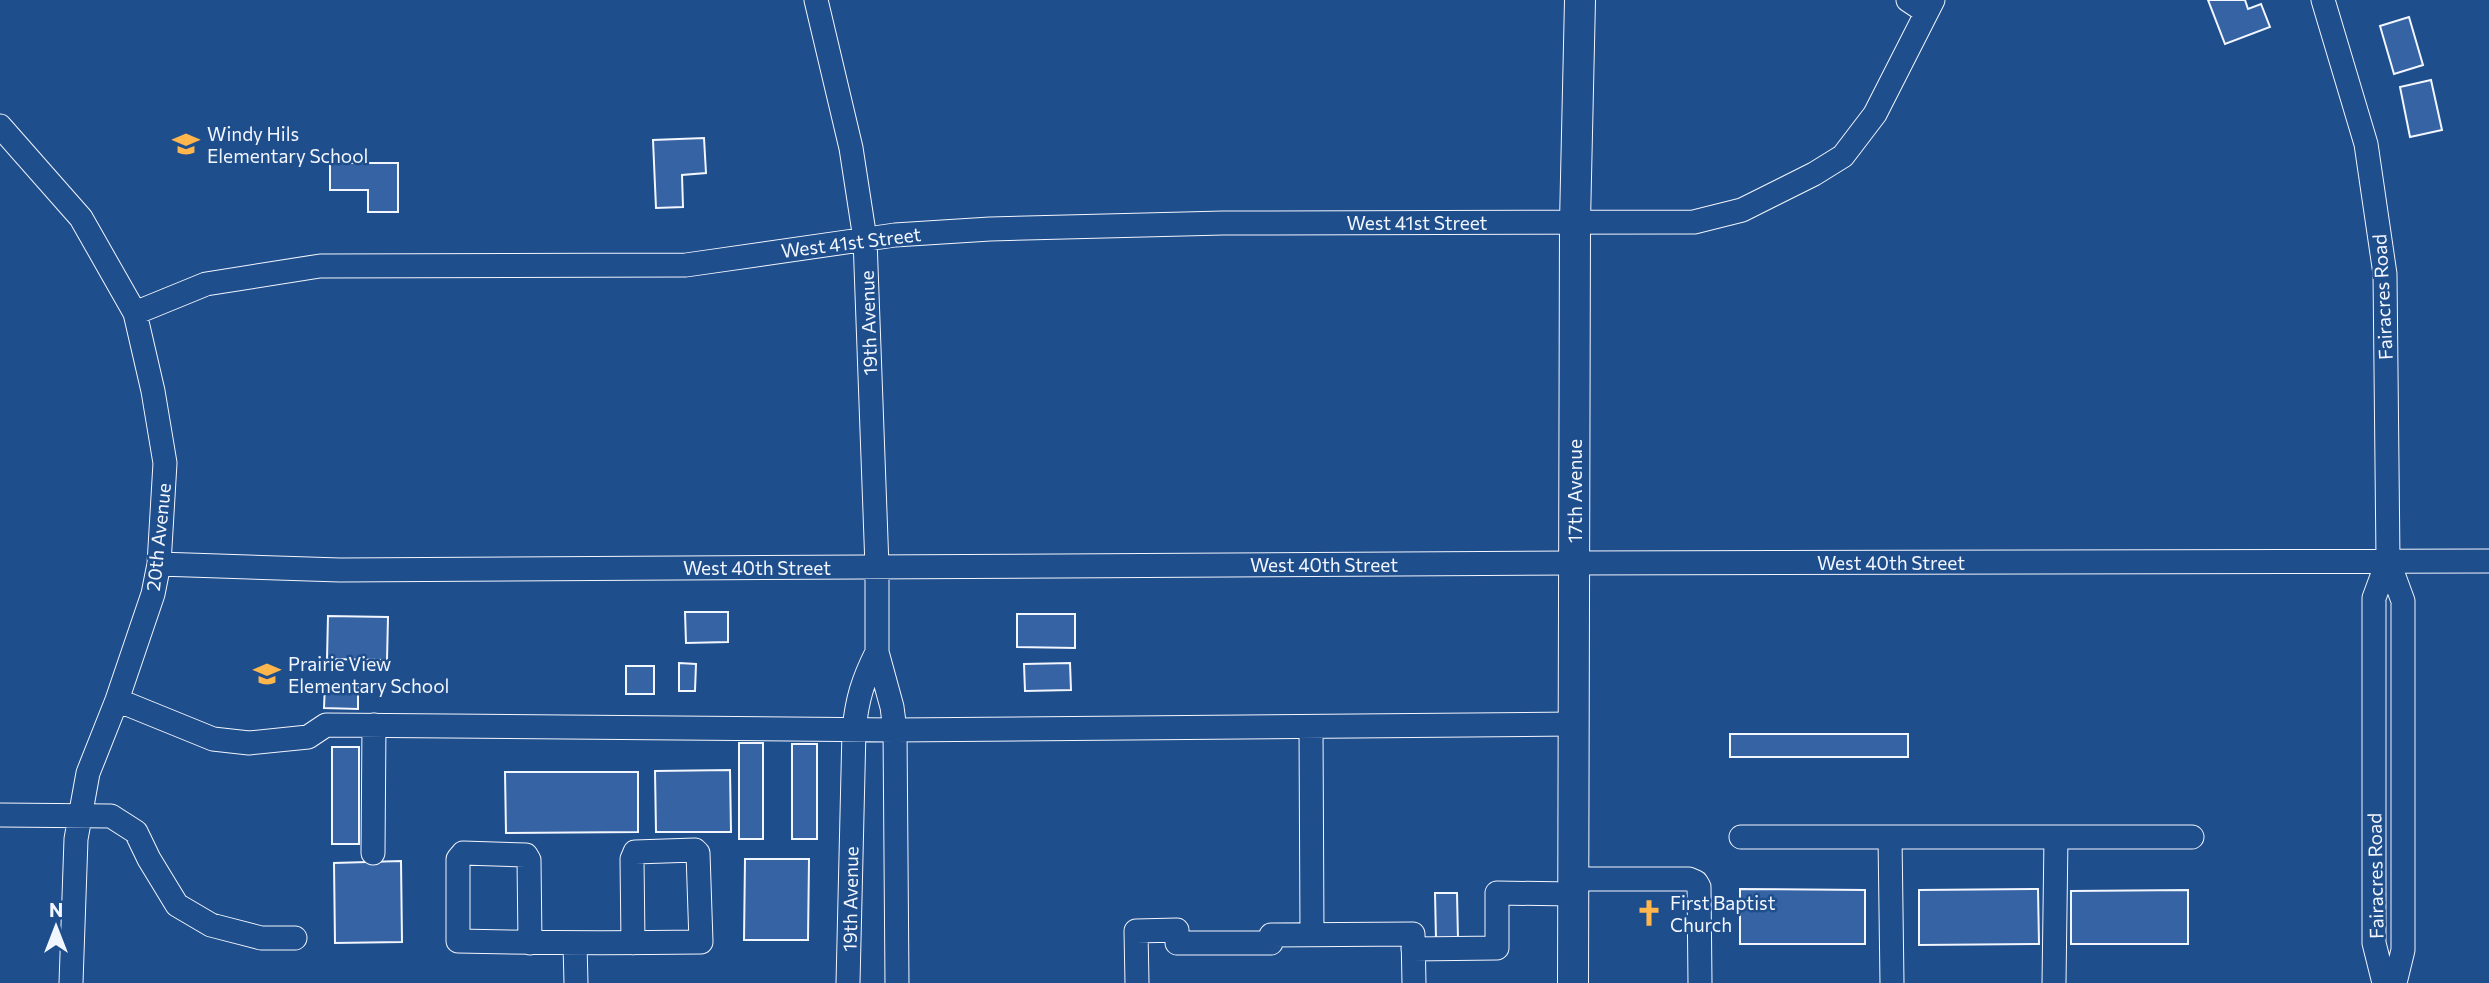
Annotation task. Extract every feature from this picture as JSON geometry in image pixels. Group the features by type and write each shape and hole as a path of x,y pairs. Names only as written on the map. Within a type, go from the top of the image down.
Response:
{"main road":[{"name":"17th Avenue","path":"1573,983 1575,222 1580,0"}],"street":[{"name":"19th Avenue","path":"816,0 851,148 864,239 877,567 877,652 895,730 897,983"},
{"name":"Fairacres Road","path":"2323,0 2366,144 2385,274 2388,560 2403,601 2403,950 2395,983"},
{"name":"West 41st Street","path":"135,313 206,284 320,265 686,265 864,239 990,229 1223,223 1694,222 1742,210 1843,156 1875,114 1922,4"},
{"name":"20th Avenue","path":"0,127 81,218 135,313 153,391 165,463 159,564 153,594 88,773 80,815 76,839 71,983"},
{"name":"Fairacres Road","path":"2384,983 2374,943 2374,597 2388,560"},
{"name":"West 40th Street","path":"159,564 340,570 2489,561"},
{"name":"19th Avenue","path":"848,983 853,730 857,699 877,652"},
{"path":"117,699 213,739 249,743 308,737 326,725 895,730 1573,724"},
{"path":"373,853 374,725"},
{"path":"1311,727 1312,934"},
{"path":"0,816 111,816 136,832 177,905 211,925 261,938 295,938"},
{"path":"2054,983 2056,837"},
{"path":"1741,838 2192,837"},
{"path":"1890,838 1892,983"},
{"path":"530,943 529,860 526,855 463,853 458,859 458,941 530,943 575,944 701,942 698,853 695,850 635,852 632,859 633,943"},
{"path":"1413,949 1497,948 1497,893 1689,879 1699,887 1700,983"},
{"path":"1137,983 1136,931 1177,930 1177,943 1271,943 1271,935 1413,934 1414,983"},
{"path":"575,944 576,983"}],"building":[{"path":"2208,0 2245,0 2248,9 2261,4 2270,27 2225,44"},
{"path":"2409,17 2423,65 2394,74 2380,26"},
{"path":"2431,80 2442,130 2410,137 2400,87"},
{"path":"704,138 706,173 682,175 683,207 656,208 653,140"},
{"path":"330,163 398,163 398,212 368,212 368,190 330,190"},
{"path":"685,612 728,612 728,642 686,643"},
{"path":"1017,614 1075,614 1075,648 1017,647"},
{"path":"328,616 388,617 387,660 327,659"},
{"path":"679,663 696,664 695,691 679,691"},
{"path":"1070,663 1071,690 1025,691 1024,664"},
{"path":"626,666 654,666 654,694 626,694"},
{"path":"325,684 358,684 358,709 324,708"},
{"path":"1730,734 1908,734 1908,757 1730,757"},
{"path":"739,743 763,743 763,839 739,839"},
{"path":"792,744 817,744 817,839 792,839"},
{"path":"332,747 359,747 359,844 332,844"},
{"path":"730,770 731,832 656,832 655,771"},
{"path":"505,772 638,772 638,832 506,833"},
{"path":"745,859 809,859 808,940 744,940"},
{"path":"401,861 402,942 335,943 334,863"},
{"path":"1740,889 1865,890 1865,944 1740,944"},
{"path":"2038,889 2039,944 1919,945 1919,890"},
{"path":"2188,890 2188,944 2071,944 2071,891"},
{"path":"1435,893 1457,893 1458,939 1436,939"}],"place":[{"name":"Windy Hils Elementary School","path":"186,144"},
{"name":"Prairie View Elementary School","path":"267,674"},
{"name":"First Baptist Church","path":"1649,913"}]}
